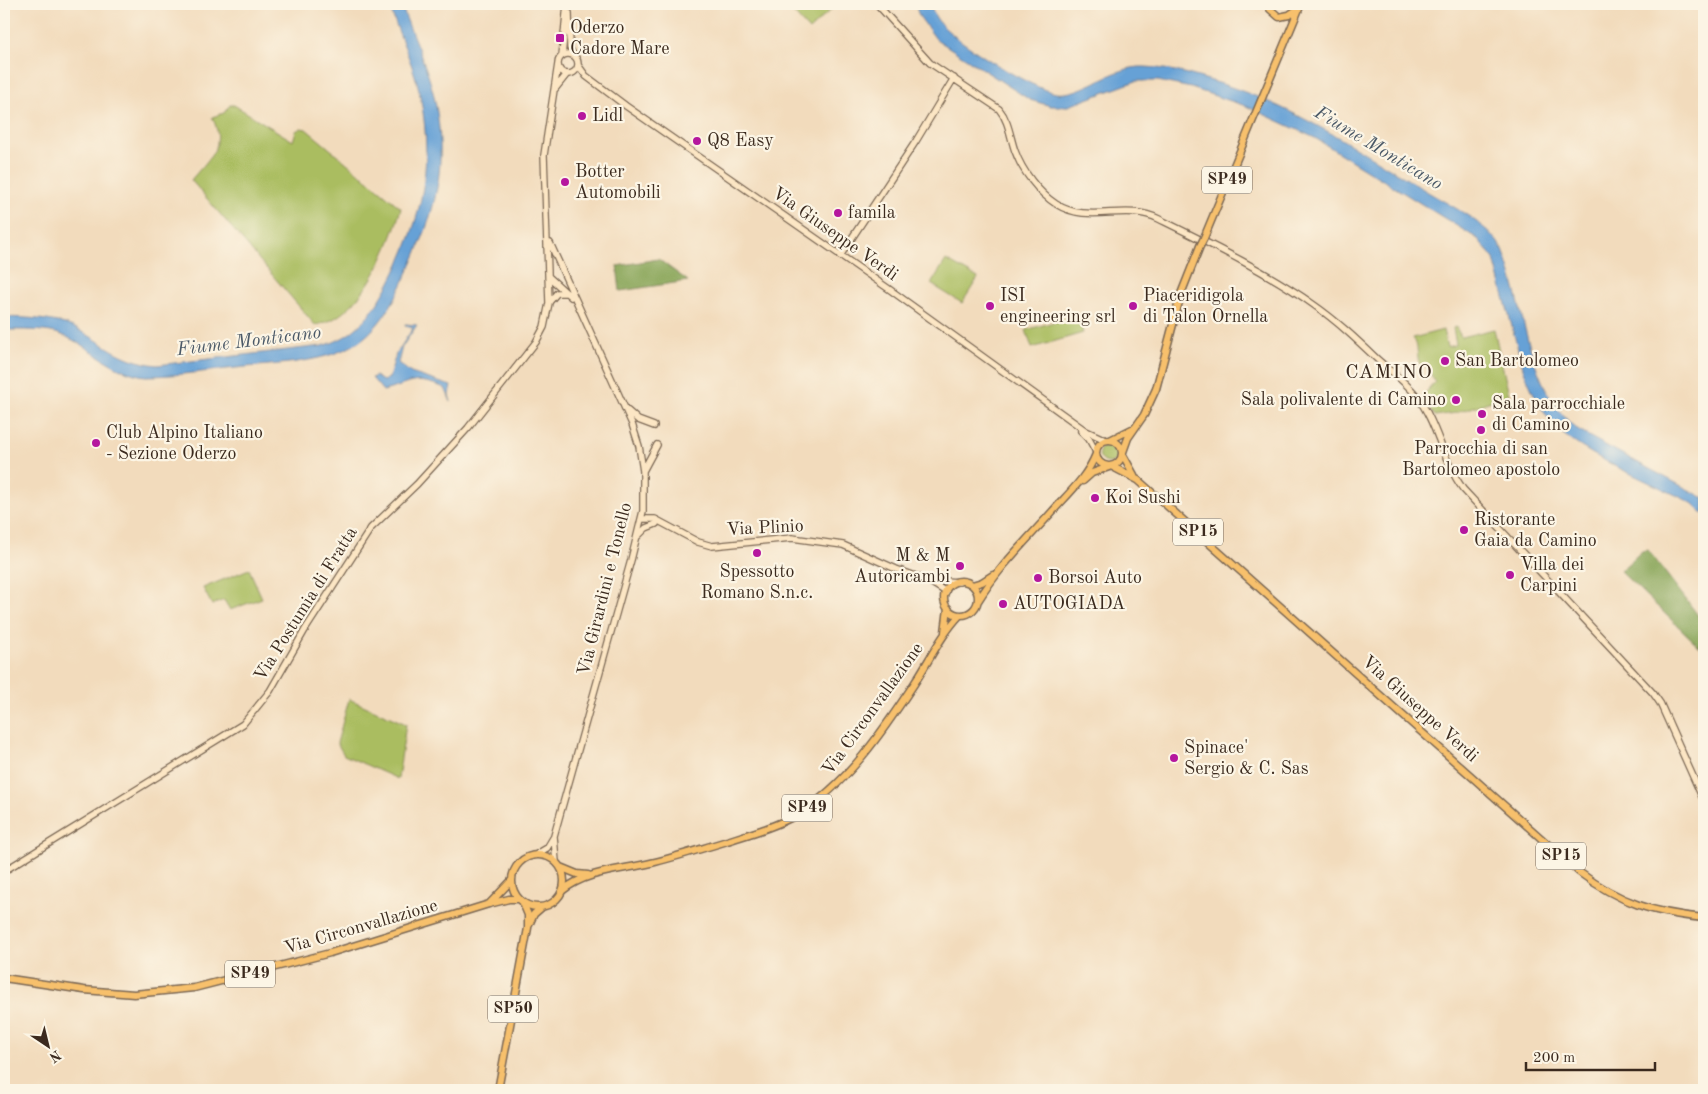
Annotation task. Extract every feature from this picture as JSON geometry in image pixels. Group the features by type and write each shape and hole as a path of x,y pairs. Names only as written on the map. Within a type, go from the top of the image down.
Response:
{"main road":[{"path":"554,91 578,64 573,55 568,26 568,4"},
{"path":"568,4 562,56 558,64 561,70 570,73"},
{"path":"877,4 930,63 992,102 1002,114 1022,166 1038,188 1056,204 1066,209 1091,214 1138,211 1158,218 1232,257 1313,304 1347,330 1406,385 1416,395 1434,423 1452,471 1463,489 1657,698 1704,801"},
{"path":"1269,4 1270,9 1279,17 1289,15 1300,6"},
{"name":"SP49","path":"1076,486 1092,473 1119,462 1134,428 1144,414 1156,389 1181,294 1300,6"},
{"path":"562,56 573,55"},
{"name":"Via Postumia di Fratta","path":"4,872 227,736 256,712 360,541 376,521 417,484 468,428 536,342 544,327 549,303 544,155 558,64"},
{"name":"Via Giuseppe Verdi","path":"578,64 586,76 1089,433 1108,440"},
{"name":"Via Giuseppe Verdi","path":"570,73 586,76"},
{"path":"840,256 916,141 954,78"},
{"name":"Via Girardini e Tonello","path":"537,854 547,848 554,836 637,538 644,503 643,471 636,435 564,279 547,235"},
{"path":"549,277 555,273 564,279"},
{"name":"Via Girardini e Tonello","path":"549,277 573,299"},
{"path":"549,303 557,293 567,293"},
{"path":"624,408 635,418 654,426"},
{"name":"Via Giuseppe Verdi","path":"1067,417 1089,439 1096,453"},
{"name":"SP49","path":"960,615 972,611 998,571 1076,486 1092,464 1099,444 1134,428"},
{"path":"1108,440 1120,445 1123,453"},
{"path":"643,471 657,445"},
{"path":"1096,453 1102,464 1110,466"},
{"name":"Via Giuseppe Verdi","path":"1123,453 1138,480"},
{"name":"Via Giuseppe Verdi","path":"1110,466 1138,480 1579,872 1602,889 1626,902 1661,912 1704,918"},
{"path":"637,538 646,528 657,522 648,512 644,503"},
{"name":"Via Plinio","path":"641,520 657,522 698,542 712,546 792,538 837,544 854,549 896,569 927,580 946,592"},
{"name":"SP49","path":"972,585 982,582 998,571"},
{"name":"Via Plinio","path":"927,580 959,582"},
{"path":"946,592 950,586 959,582 972,585 976,590 978,601"},
{"name":"SP49","path":"946,592 945,604 948,608"},
{"path":"948,608 960,615"},
{"name":"Via Circonvallazione","path":"944,635 948,608"},
{"name":"Via Circonvallazione","path":"562,891 577,880 666,859 753,833 787,820 813,804 835,787 862,756 914,684 944,635 960,615"},
{"name":"Via Girardini e Tonello","path":"554,836 558,865"},
{"name":"SP49","path":"511,881 512,873 522,860 537,854 551,858 558,865"},
{"path":"558,865 564,879 562,891"},
{"name":"Via Circonvallazione","path":"558,865 577,874 597,874"},
{"path":"511,881 521,901"},
{"name":"Via Circonvallazione","path":"489,904 511,881"},
{"name":"SP49","path":"521,901 543,907 557,898 562,891"},
{"name":"Via Circonvallazione","path":"4,978 66,988 134,994 194,988 330,953 489,904 509,899 521,901"},
{"name":"SP50","path":"498,1090 528,928 528,914 521,901"},
{"name":"SP50","path":"528,928 534,914 543,907"}],"green space":[{"path":"785,4 837,4 809,30"},
{"path":"230,105 234,105 293,141 296,131 301,128 306,129 401,208 381,261 371,279 360,296 346,310 331,320 315,325 191,180 210,158 217,144 218,136 212,117 224,113"},
{"path":"658,259 688,281 620,291 617,266"},
{"path":"946,260 978,278 962,303 931,284"},
{"path":"1078,315 1083,333 1032,348 1026,330"},
{"path":"1456,327 1461,337 1494,329 1509,395 1456,413 1435,416 1422,397 1435,382 1426,365 1421,366 1419,363 1413,338 1443,330 1447,347 1456,345 1453,328"},
{"path":"1109,443 1116,446 1119,453 1116,460 1109,463 1102,460 1099,453 1102,446"},
{"path":"1648,550 1704,623 1700,647 1620,571 1642,551"},
{"path":"249,569 262,598 230,610 224,600 212,605 203,588"},
{"path":"349,699 406,724 398,779 344,755 337,743"}],"water":[{"path":"389,4 401,4 431,84 438,121 440,167 432,210 416,253 390,307 367,335 348,348 307,360 146,376 123,370 73,340 56,333 34,330 4,330 4,317 39,319 65,324 122,355 143,363 157,365 322,346 345,337 354,330 377,305 401,260 418,212 426,163 426,138 418,86"},
{"path":"915,4 930,4 941,24 967,46 999,66 1045,90 1066,93 1121,71 1145,67 1183,73 1263,99 1344,141 1467,215 1487,231 1503,250 1538,371 1548,393 1561,414 1579,431 1704,498 1704,514 1692,503 1590,453 1562,433 1549,420 1534,394 1523,368 1494,259 1478,239 1315,138 1246,106 1191,88 1158,81 1136,81 1068,106 1051,106 1030,100 936,39 919,16"},
{"path":"405,324 417,325 402,347 398,363 411,373 451,386 449,395 451,402 445,388 434,384 419,381 383,391 372,378 375,376 383,381 389,378 396,354 413,328 405,326"}],"place":[{"name":"Oderzo Cadore Mare","path":"560,38"},
{"name":"Lidl","path":"582,116"},
{"name":"Q8 Easy","path":"697,141"},
{"name":"Botter Automobili","path":"565,182"},
{"name":"famila","path":"838,213"},
{"name":"ISI engineering srl","path":"990,306"},
{"name":"Piaceridigola di Talon Ornella","path":"1133,306"},
{"name":"San Bartolomeo","path":"1445,361"},
{"name":"Sala polivalente di Camino","path":"1456,400"},
{"name":"Sala parrocchiale di Camino","path":"1482,414"},
{"name":"Parrocchia di san Bartolomeo apostolo","path":"1481,430"},
{"name":"Club Alpino Italiano - Sezione Oderzo","path":"96,443"},
{"name":"Koi Sushi","path":"1095,498"},
{"name":"Ristorante Gaia da Camino","path":"1464,530"},
{"name":"Spessotto Romano S.n.c.","path":"757,553"},
{"name":"M & M Autoricambi","path":"960,566"},
{"name":"Villa dei Carpini","path":"1510,575"},
{"name":"Borsoi Auto","path":"1038,578"},
{"name":"AUTOGIADA","path":"1003,604"},
{"name":"Spinace' Sergio & C. Sas","path":"1174,758"}],"district":[{"name":"CAMINO","path":"1389,373"}],"water label":[{"name":"Fiume Monticano","path":"1378,149"},
{"name":"Fiume Monticano","path":"249,342"}]}
